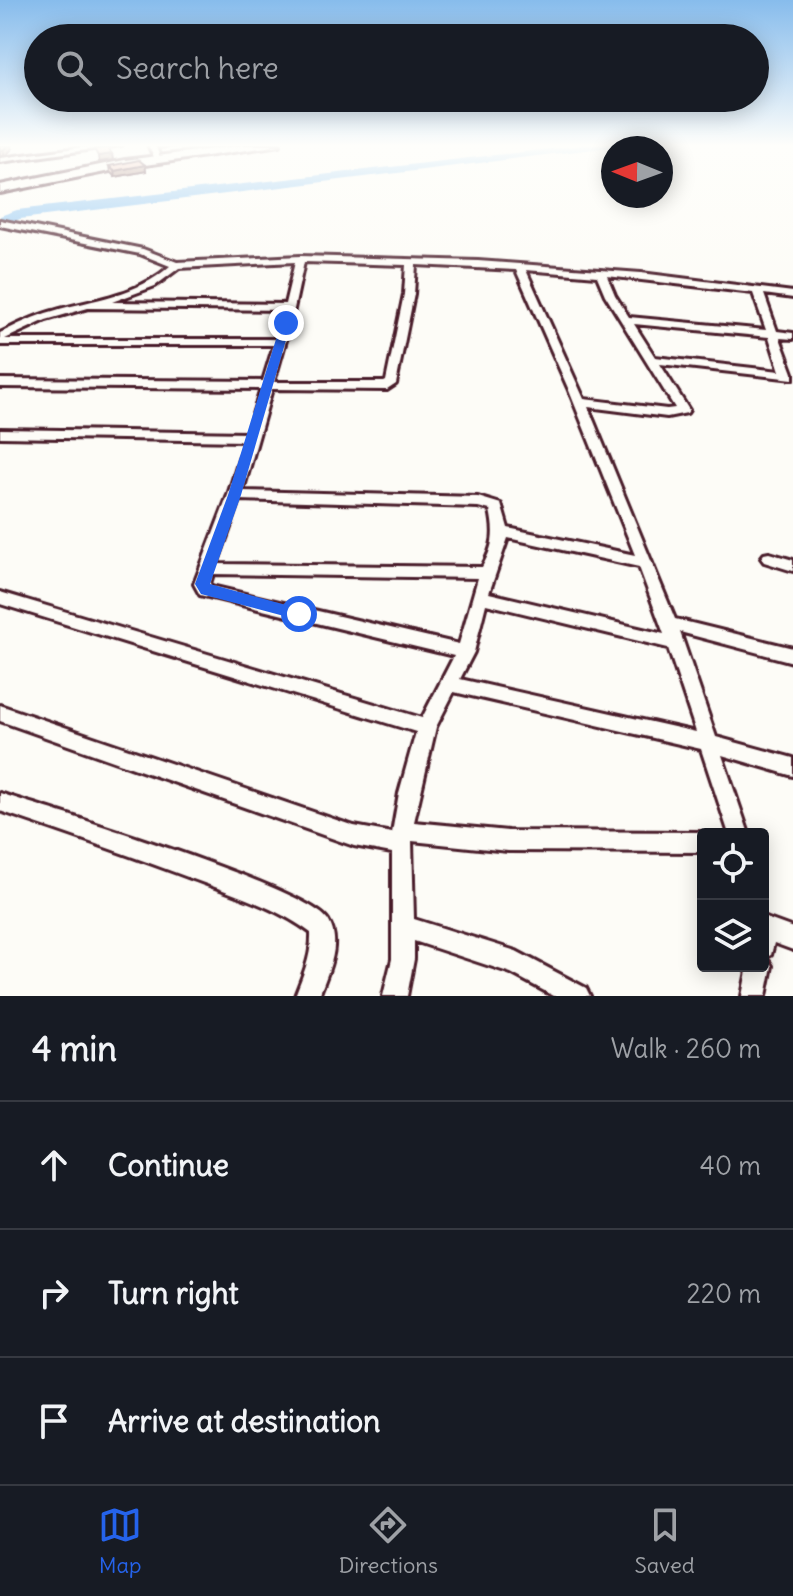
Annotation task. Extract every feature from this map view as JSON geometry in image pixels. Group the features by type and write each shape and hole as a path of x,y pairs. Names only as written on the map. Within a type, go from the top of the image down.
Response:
{"street":[{"path":"4,223 143,252 176,265 300,259 520,267 793,295"},
{"path":"300,259 280,342 235,495 203,578 206,591 465,652"},
{"path":"0,383 387,386 392,382 409,294 411,262"},
{"path":"0,340 87,305 130,294 154,283 176,265"},
{"path":"520,267 580,402 645,563 737,828"},
{"path":"580,402 667,413 682,412 683,406 610,295 601,273"},
{"path":"654,360 790,376 758,292"},
{"path":"87,305 289,307"},
{"path":"627,320 793,336"},
{"path":"0,340 280,342"},
{"path":"0,433 252,437"},
{"path":"235,495 488,503 501,515 502,532 465,652 427,727 402,837 403,959 395,996"},
{"path":"502,532 645,563"},
{"path":"769,558 793,566"},
{"path":"209,569 487,573"},
{"path":"483,597 675,643"},
{"path":"0,598 427,727"},
{"path":"668,623 793,655"},
{"path":"451,684 709,743 793,767"},
{"path":"0,713 354,836 697,842"},
{"path":"0,802 263,894 314,918 322,929 323,943 307,996"},
{"path":"402,926 516,963 578,996"},
{"path":"769,932 793,939"},
{"path":"754,996 759,972"}],"waterway":[{"path":"0,221 17,215 220,191"}],"route":[{"path":"286,323 235,495 202,584 206,591 299,614"}]}
